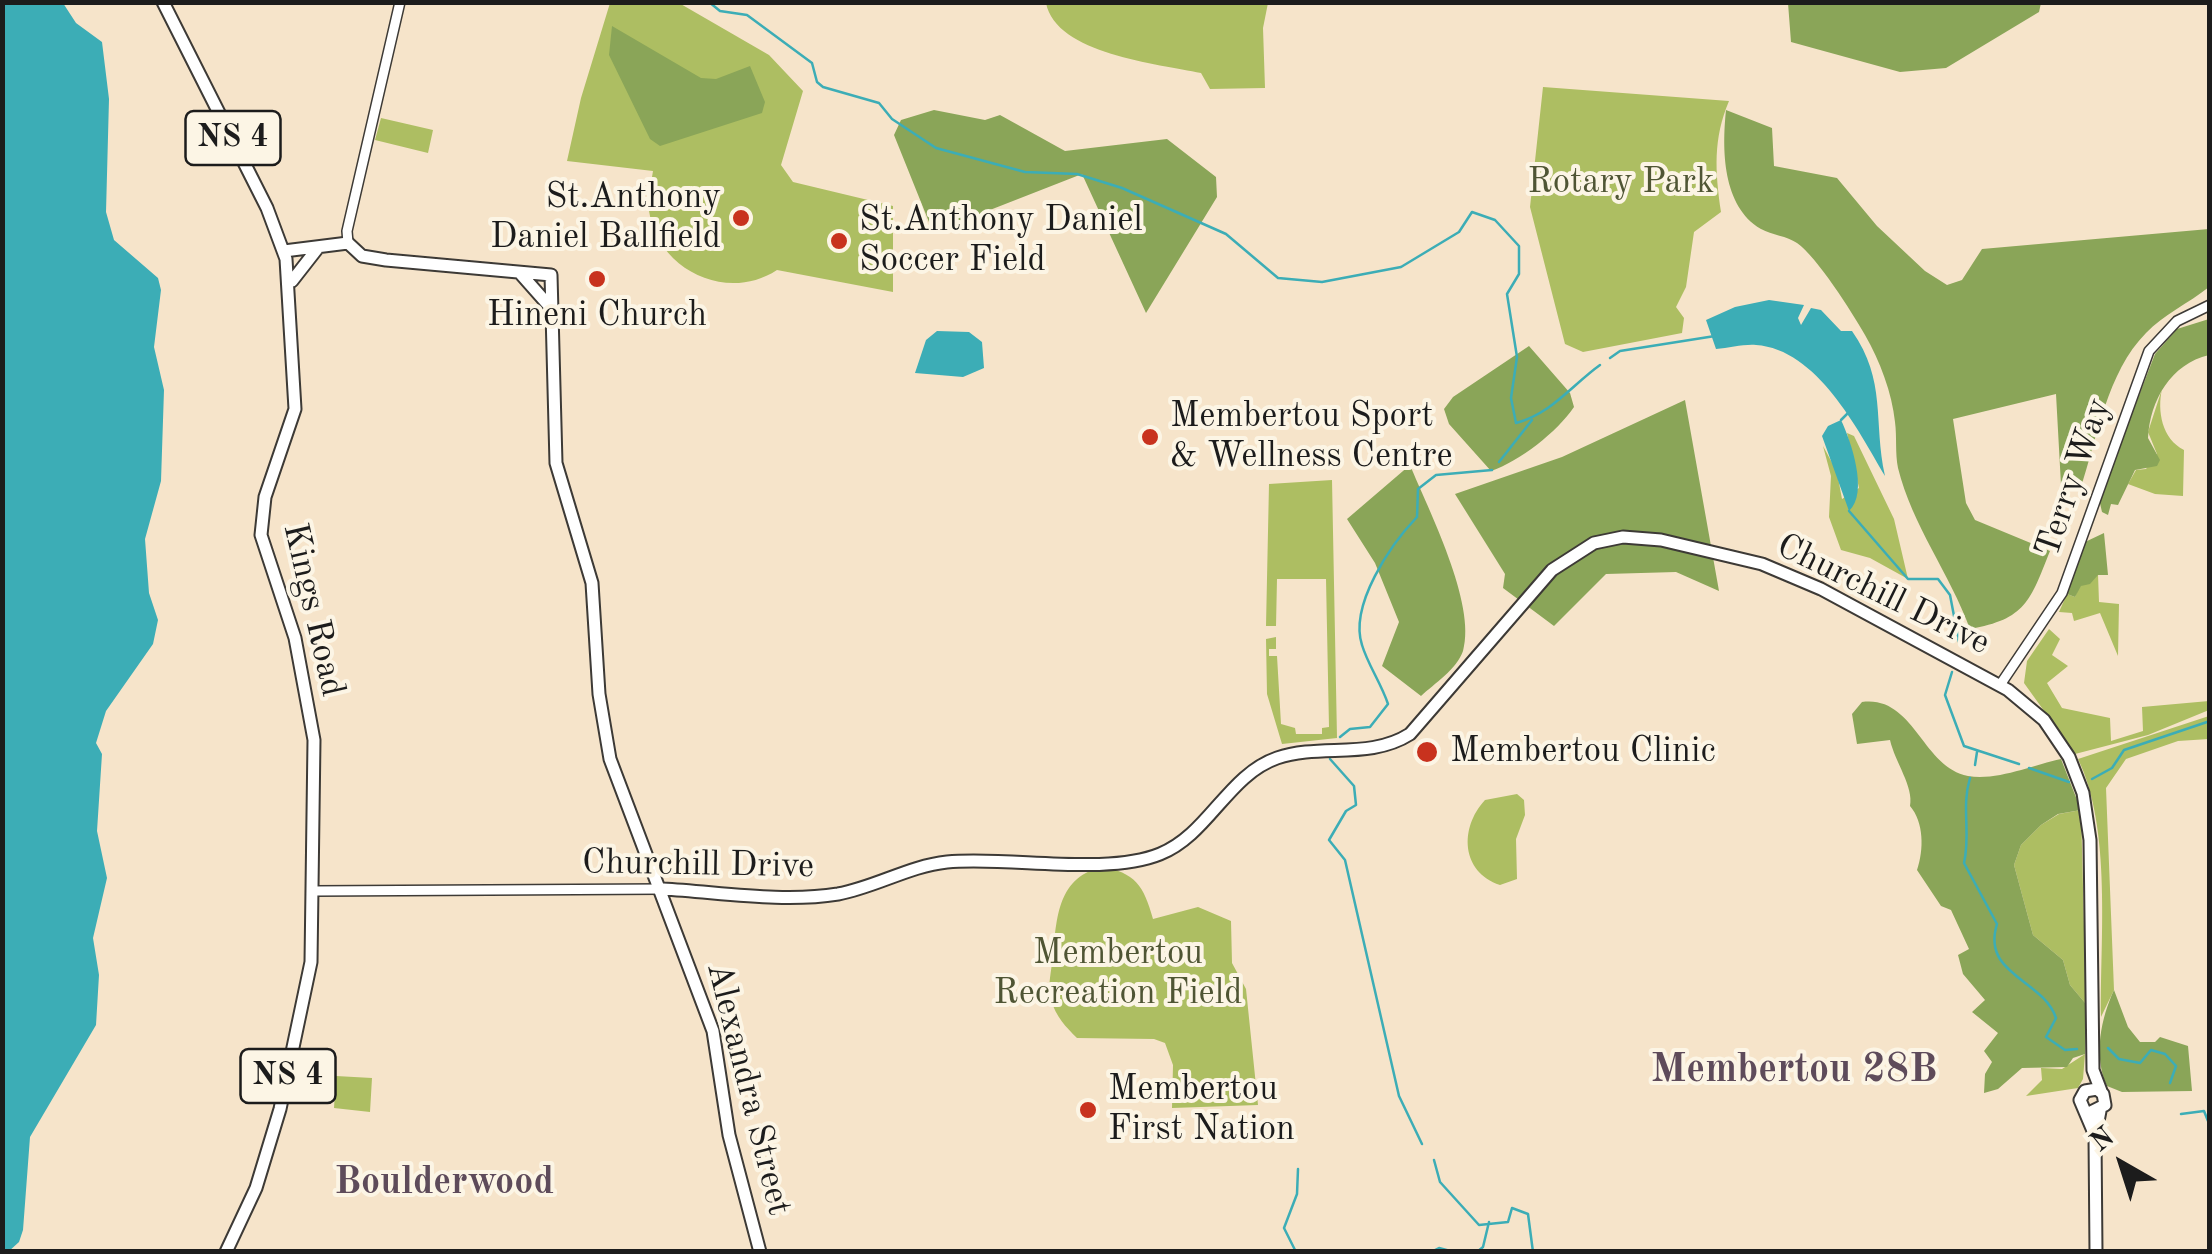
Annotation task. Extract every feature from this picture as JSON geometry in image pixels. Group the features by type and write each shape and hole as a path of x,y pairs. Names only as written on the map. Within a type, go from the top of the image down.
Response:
{"main road":[{"name":"Kings Road","path":"164,2 267,208 284,251 290,284 295,409 265,497 262,535 295,638 313,730 314,891 310,966 280,1108 256,1188 226,1252"},
{"path":"284,251 348,243 362,256"},
{"path":"290,284 300,265 321,246"},
{"name":"Alexandra Street","path":"321,246 362,256 551,275 556,463 592,583 610,759 713,1031 731,1146 760,1252"},
{"path":"517,271 534,284 551,309"},
{"name":"Churchill Drive","path":"662,889 818,896 851,891 947,862 1123,862 1161,854 1186,838 1246,777 1271,760 1300,753 1376,748 1410,734 1552,570 1576,552 1613,538 1662,540 1789,574 2000,684 2051,729 2069,756 2084,793 2090,840 2093,1070 2106,1101 2095,1112"},
{"name":"Churchill Drive","path":"2085,1091 2093,1070"},
{"path":"2096,1252 2095,1112 2081,1104 2085,1091 2100,1091"}],"street":[{"path":"348,243 347,230 400,2"},
{"name":"Terry Way","path":"2000,684 2062,593 2149,351 2177,321 2210,305"},
{"name":"Churchill Drive","path":"314,891 662,889"}],"green space":[{"path":"1788,2 2041,3 2039,12 1946,68 1900,72 1791,42"},
{"path":"610,3 679,3 769,55 803,91 781,165 793,182 893,206 893,292 777,270 737,283 698,275 666,250 655,232 649,206 653,171 567,161 581,98"},
{"path":"1046,3 1268,3 1263,28 1265,88 1210,89 1201,73 1111,54 1068,34 1054,20"},
{"path":"612,26 701,78 716,79 750,66 765,102 762,113 660,146 650,139 609,55"},
{"name":"Rotary Park","path":"1543,87 1729,101 1717,155 1721,212 1694,232 1686,287 1676,307 1684,318 1682,333 1583,352 1565,344 1530,207"},
{"path":"934,110 985,120 1000,115 1065,151 1167,139 1216,177 1217,197 1146,313 1082,174 949,226 931,227 894,135 901,120"},
{"path":"1726,110 1772,128 1774,166 1837,178 1877,226 1925,271 1947,285 1962,280 1982,249 2209,229 2209,287 2160,320 2133,349 2112,386 2080,490 2061,485 2056,394 1953,419 1966,503 1975,520 2050,551 2031,595 2003,620 1970,629 1904,489 1888,389 1876,355 1852,313 1805,250 1761,229 1739,206 1727,176"},
{"path":"381,118 433,130 428,153 375,140"},
{"path":"2209,319 2209,355 2174,375 2153,410 2148,438 2160,460 2157,466 2135,470 2118,505 2111,504 2108,515 2102,512 2099,499 2155,354 2177,329"},
{"path":"1529,346 1570,393 1574,407 1537,445 1491,471 1449,424 1444,409 1453,397"},
{"path":"2162,389 2163,424 2171,439 2184,450 2183,496 2155,494 2128,484 2136,470 2146,469 2157,454 2148,432"},
{"path":"1685,400 1719,591 1676,572 1606,574 1554,626 1503,588 1505,574 1455,494 1562,457"},
{"path":"1847,433 1854,436 1894,519 1908,579 1870,558 1841,550 1829,517 1831,476 1823,446 1837,472 1842,499 1859,488"},
{"path":"1410,465 1457,583 1465,631 1463,651 1456,664 1421,696 1382,666 1399,622 1375,563 1347,519"},
{"path":"1332,480 1337,738 1282,744 1267,694 1266,639 1276,637 1276,649 1269,649 1269,656 1277,656 1281,724 1295,728 1296,734 1322,734 1322,728 1329,727 1326,579 1277,579 1276,626 1266,626 1269,484"},
{"path":"2104,533 2108,575 2098,575 2090,584 2081,586 2075,597 2067,594 2085,542"},
{"path":"2098,574 2099,602 2119,604 2118,656 2100,613 2074,621 2072,613 2059,612 2067,594 2075,597 2079,587"},
{"path":"2049,629 2060,639 2052,655 2068,666 2047,683 2062,708 2110,718 2111,741 2143,731 2142,707 2209,701 2209,710 2148,735 2075,754 2024,683 2027,661"},
{"path":"1862,702 1894,709 1939,760 1968,776 2003,774 2061,759 2081,810 2058,814 2041,825 2021,845 2014,865 2033,935 2063,960 2070,985 2086,1004 2085,1054 2073,1058 2067,1067 2022,1068 1998,1089 1984,1093 1985,1074 1992,1062 1984,1051 1998,1033 1972,1012 1985,1000 1963,974 1958,955 1969,949 1951,910 1941,906 1917,870 1922,845 1920,828 1890,740 1857,744 1852,714"},
{"path":"2209,716 2209,739 2178,741 2126,759 2106,788 2114,990 2101,1017 2100,851 2089,787 2078,759"},
{"path":"1517,794 1524,800 1525,815 1516,839 1517,879 1500,885 1487,879 1471,860 1468,836 1485,800"},
{"path":"2081,810 2086,1004 2070,985 2063,960 2033,935 2014,865 2021,845 2041,825 2059,814"},
{"name":"Membertou Recreation Field","path":"1101,867 1136,882 1153,919 1198,907 1231,921 1232,963 1246,989 1258,1105 1172,1108 1173,1065 1165,1043 1154,1039 1077,1038 1059,1017 1049,986 1061,904 1075,881"},
{"path":"2114,990 2128,1027 2140,1042 2155,1042 2160,1037 2188,1046 2192,1091 2122,1092 2107,1086 2100,1062 2100,1037"},
{"path":"2085,1054 2083,1079 2078,1088 2026,1096 2042,1080 2041,1068 2062,1069"},
{"path":"336,1076 372,1078 370,1112 334,1108"}],"water":[{"path":"2,3 63,3 76,23 102,42 109,99 106,212 114,240 158,278 161,290 154,347 164,390 161,481 145,539 149,593 158,620 153,644 106,711 96,743 102,754 97,831 107,878 93,938 99,975 96,1025 30,1137 23,1230 19,1242 8,1252 2,1251"},
{"path":"1769,300 1804,305 1798,318 1801,325 1811,308 1821,310 1841,331 1852,331 1875,384 1885,476 1833,395 1798,361 1778,350 1756,345 1716,349 1706,320 1735,307"},
{"path":"937,331 969,332 982,342 984,368 963,377 915,373 926,340"},
{"path":"1841,420 1858,480 1855,503 1849,511 1822,436 1828,426"}],"waterway":[{"path":"709,2 720,11 747,15 812,63 817,82 823,87 879,103 892,119 936,148 1025,172 1077,174 1122,188 1226,234 1278,278 1322,282 1401,267 1459,232 1472,212 1495,220 1519,246 1519,274 1507,294 1517,357 1511,398 1516,423 1551,406 1600,365"},
{"path":"1610,358 1620,351 1715,336"},
{"path":"1841,420 1848,413"},
{"path":"1499,462 1532,420"},
{"path":"1340,737 1350,729 1370,727 1388,704 1362,645 1361,612 1385,559 1417,517 1418,489 1436,475 1492,470"},
{"path":"1849,511 1908,579 1938,579 1950,595 1959,642"},
{"path":"1952,672 1945,695 1964,746 2019,764"},
{"path":"2092,779 2112,768 2124,750 2210,721"},
{"path":"1975,765 1977,752"},
{"path":"1330,759 1354,786 1356,805 1346,811 1329,840 1345,860 1399,1096 1422,1144"},
{"path":"2029,768 2069,782"},
{"path":"1970,778 1964,863 1997,924 1994,941 1998,955 2049,1005 2056,1018 2046,1037 2065,1050 2077,1049"},
{"path":"2108,1048 2119,1059 2140,1063 2151,1050 2165,1054 2176,1066 2170,1083"},
{"path":"2181,1114 2204,1111 2210,1126"},
{"path":"1434,1160 1440,1182 1479,1225 1508,1222 1512,1208 1528,1214 1533,1252"},
{"path":"1296,1252 1284,1228 1297,1194 1298,1169"},
{"path":"1477,1252 1483,1247 1489,1222"},
{"path":"1431,1252 1439,1248 1454,1252"}],"place":[{"name":"St.Anthony Daniel Ballfield","path":"741,218"},
{"name":"St.Anthony Daniel Soccer Field","path":"839,241"},
{"name":"Hineni Church","path":"597,279"},
{"name":"Membertou Sport & Wellness Centre","path":"1150,437"},
{"name":"Membertou Clinic","path":"1427,752"},
{"name":"Membertou First Nation","path":"1088,1110"}],"district":[{"name":"Membertou 28B","path":"1794,1071"},
{"name":"Boulderwood","path":"444,1183"}]}
